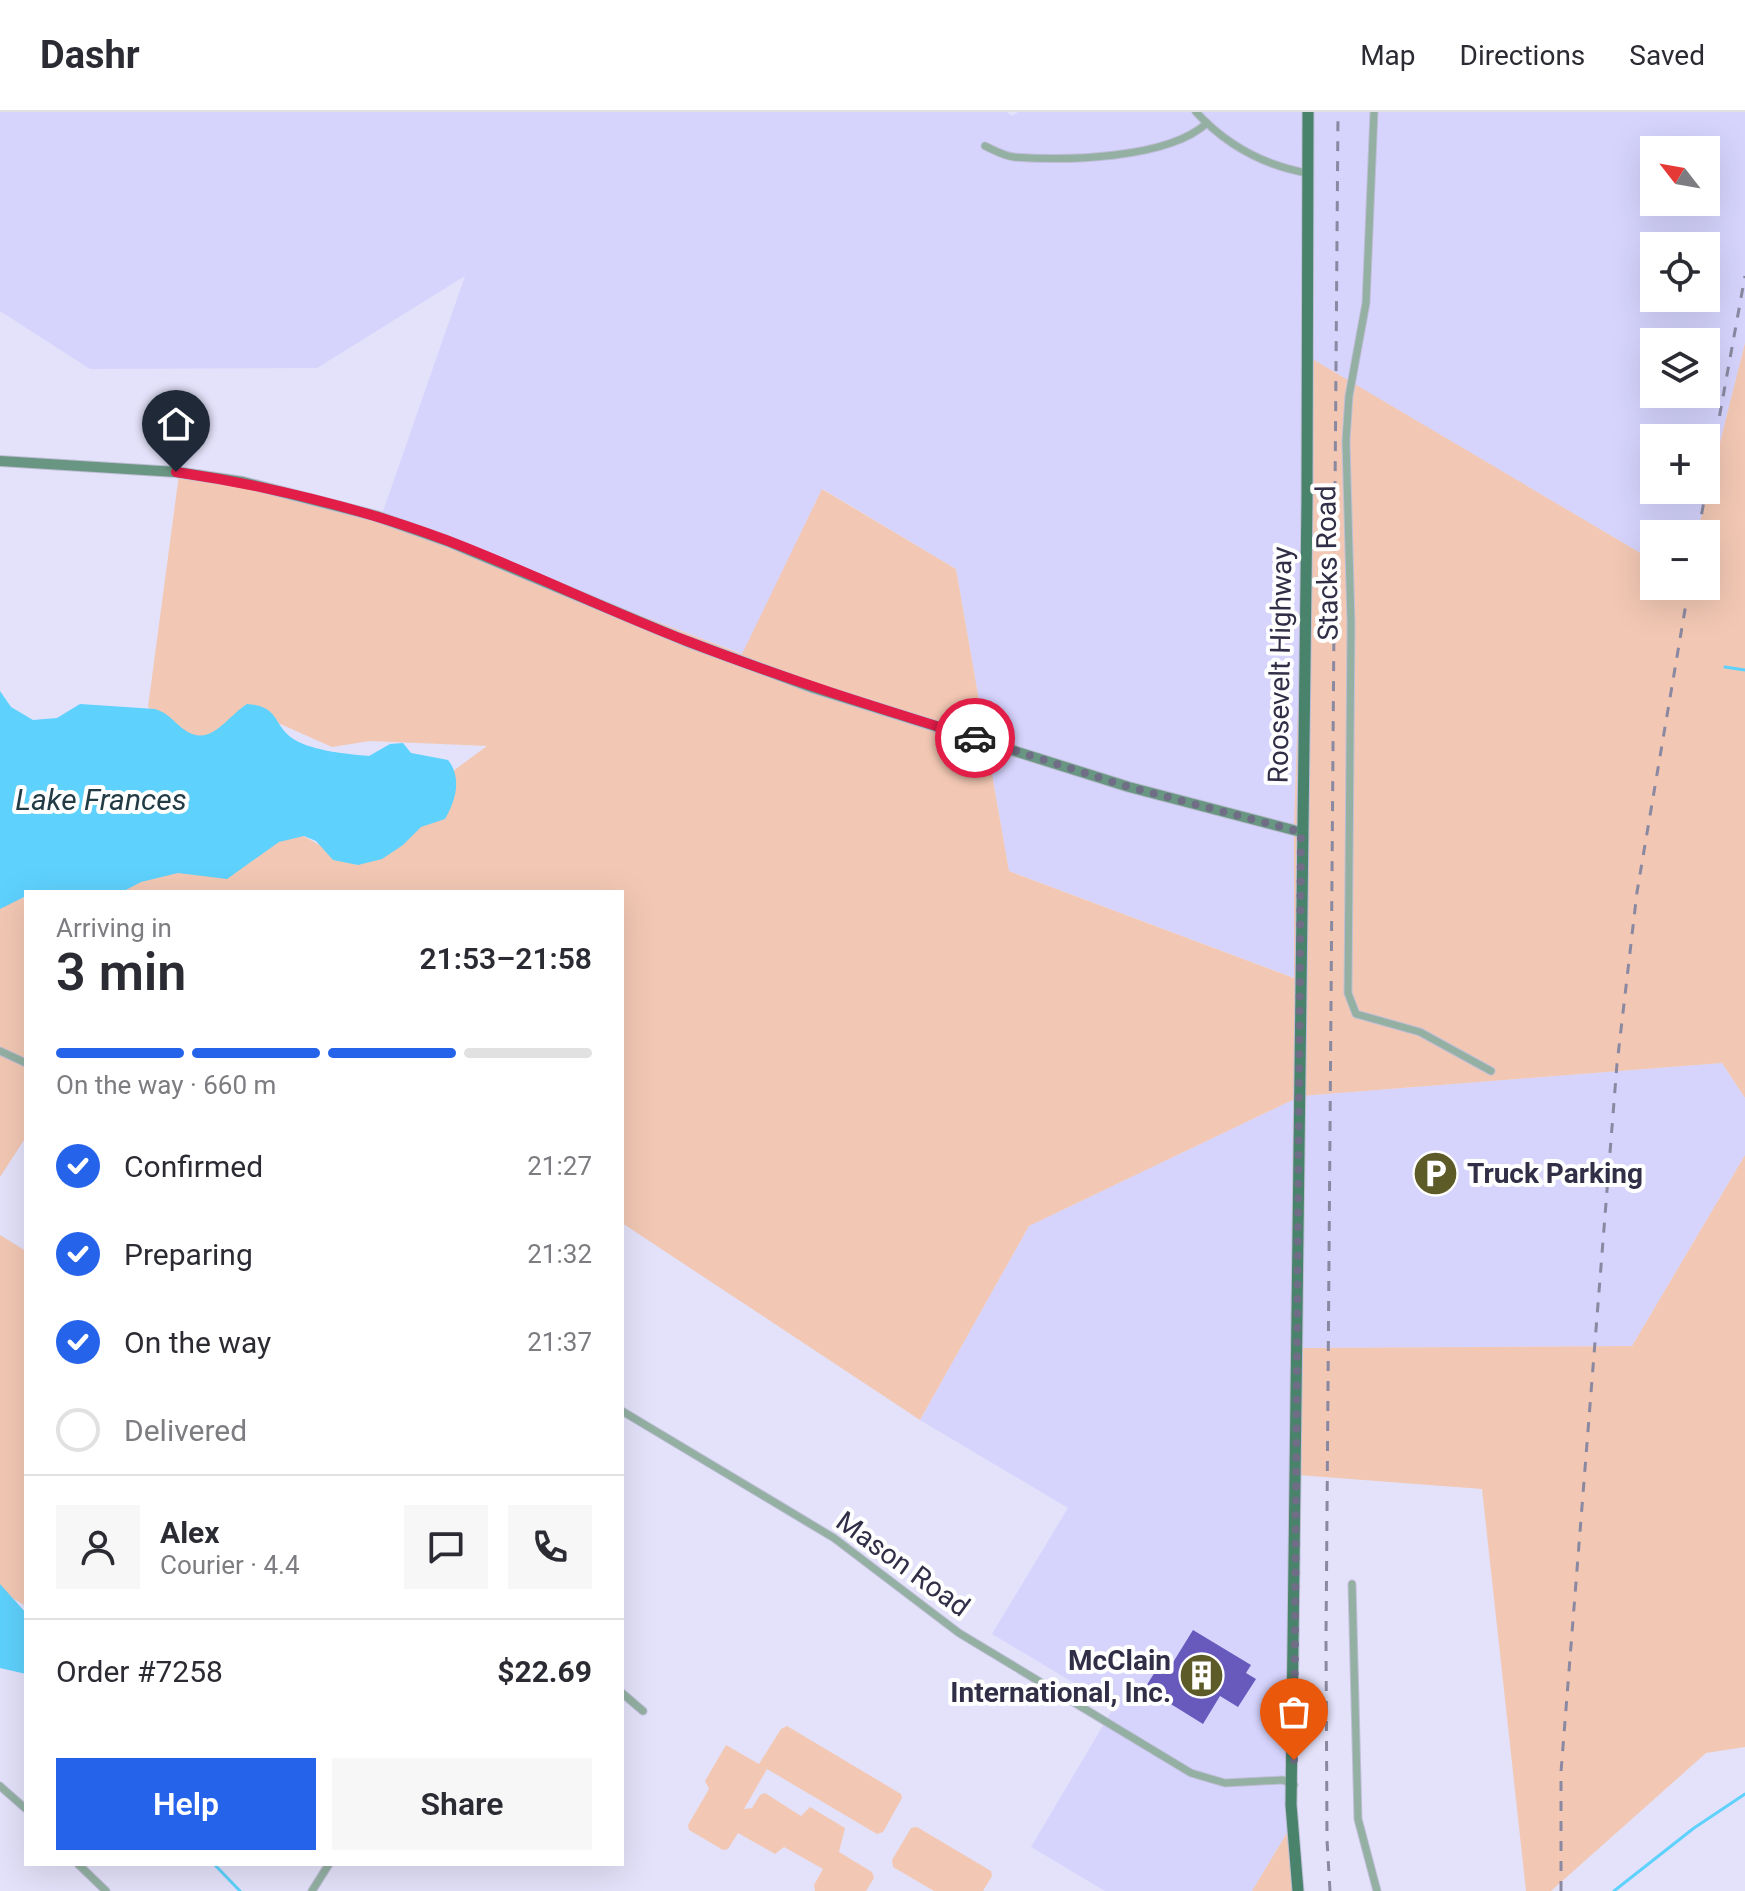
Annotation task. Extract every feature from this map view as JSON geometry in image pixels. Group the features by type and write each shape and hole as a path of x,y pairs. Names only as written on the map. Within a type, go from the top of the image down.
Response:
{"main road":[{"name":"Roosevelt Highway","path":"1298,1891 1292,1818 1307,500 1308,112"}],"street":[{"path":"1196,112 1256,158 1307,173"},
{"name":"Stacks Road","path":"1374,112 1366,303 1349,396 1346,441 1351,609 1348,993 1356,1014 1404,1025 1491,1071"},
{"path":"985,146 1010,157 1103,156 1137,151 1189,136 1207,123"},
{"path":"0,461 176,472 256,485 361,511 447,541 686,641 814,688 1129,787 1301,832"},
{"path":"0,1051 24,1062"},
{"name":"Mason Road","path":"624,1412 834,1538 959,1633 1191,1773 1225,1783 1283,1780 1294,1785"},
{"path":"1352,1584 1358,1819 1377,1891"},
{"path":"624,1695 643,1711"},
{"path":"0,1786 24,1807"},
{"path":"80,1866 106,1891"},
{"path":"312,1891 328,1866"}],"shaded area":[{"path":"0,112 1007,112 1012,116 1018,112 1745,112 1745,343 1720,442 1720,424 1640,424 1640,504 1705,504 1701,520 1640,520 1640,553 1310,358 1295,978 1009,871 956,569 823,489 743,654 381,517 465,276 317,368 90,369 0,311"},
{"path":"1745,343 1745,1098 1722,1063 1301,1096 1029,1226 920,1420 624,1224 624,890 120,890 168,860 285,826 356,865 381,842 415,799 487,746 370,741 332,747 260,715 194,742 148,707 180,467 381,517 742,654 822,489 956,569 1009,871 1294,978 1294,828 1309,357 1640,553 1640,600 1720,600 1720,520 1701,520 1705,504 1720,504 1720,442"},
{"path":"24,898 24,1140 0,1177 0,905"},
{"path":"1722,1063 1745,1098 1745,1155 1632,1346 1300,1348 1294,1753 1297,1816 1252,1891 1105,1891 1031,1847 1114,1707 992,1634 1068,1508 920,1420 1029,1226 1301,1096"},
{"path":"1745,1155 1745,1747 1706,1753 1551,1891 1526,1891 1482,1489 1298,1475 1300,1348 1632,1346"},
{"path":"0,1235 24,1250 24,1605 0,1591"},
{"path":"787,1726 901,1794 902,1798 883,1832 877,1834 767,1769 744,1809 752,1808 760,1795 765,1793 801,1816 810,1807 845,1828 839,1852 872,1872 874,1878 866,1891 815,1891 814,1885 823,1869 784,1847 775,1854 738,1833 728,1849 723,1850 689,1830 688,1825 709,1789 705,1781 726,1745 759,1764 781,1729"},
{"path":"1297,1816 1301,1891 1252,1891"},
{"path":"917,1827 991,1871 992,1876 983,1891 934,1891 893,1867 892,1860 911,1828"}],"water":[{"name":"Lake Frances","path":"0,691 11,707 33,720 57,718 80,704 155,709 192,734 201,736 217,730 247,704 258,706 266,708 288,735 311,747 369,756 390,744 403,743 411,753 448,760 455,774 454,797 445,819 421,827 403,845 382,859 358,865 333,860 316,841 304,836 279,842 227,879 178,873 141,882 126,890 24,890 24,897 0,909"},
{"path":"0,1584 24,1611 24,1674 0,1668"}],"building":[{"name":"McClain International, Inc.","path":"1193,1630 1251,1665 1246,1673 1256,1679 1238,1707 1220,1696 1203,1724 1145,1688 1163,1659 1172,1664"}],"waterway":[{"path":"1725,667 1745,670"},
{"path":"1614,1891 1694,1828 1745,1794"},
{"path":"216,1866 240,1891"}],"railway":[{"path":"1330,1891 1326,1640 1338,112"},
{"path":"1701,520 1745,276"},
{"path":"1561,1891 1561,1772 1617,1064 1637,892 1687,600"}],"way so far":[{"path":"975,738 1129,787 1301,832 1294,1760"}],"place":[{"name":"Truck Parking","path":"1436,1173"},
{"name":"McClain International, Inc.","path":"1202,1676"}],"route":[{"path":"176,472 243,482 376,516 471,550 686,641 814,688 975,738"}]}
